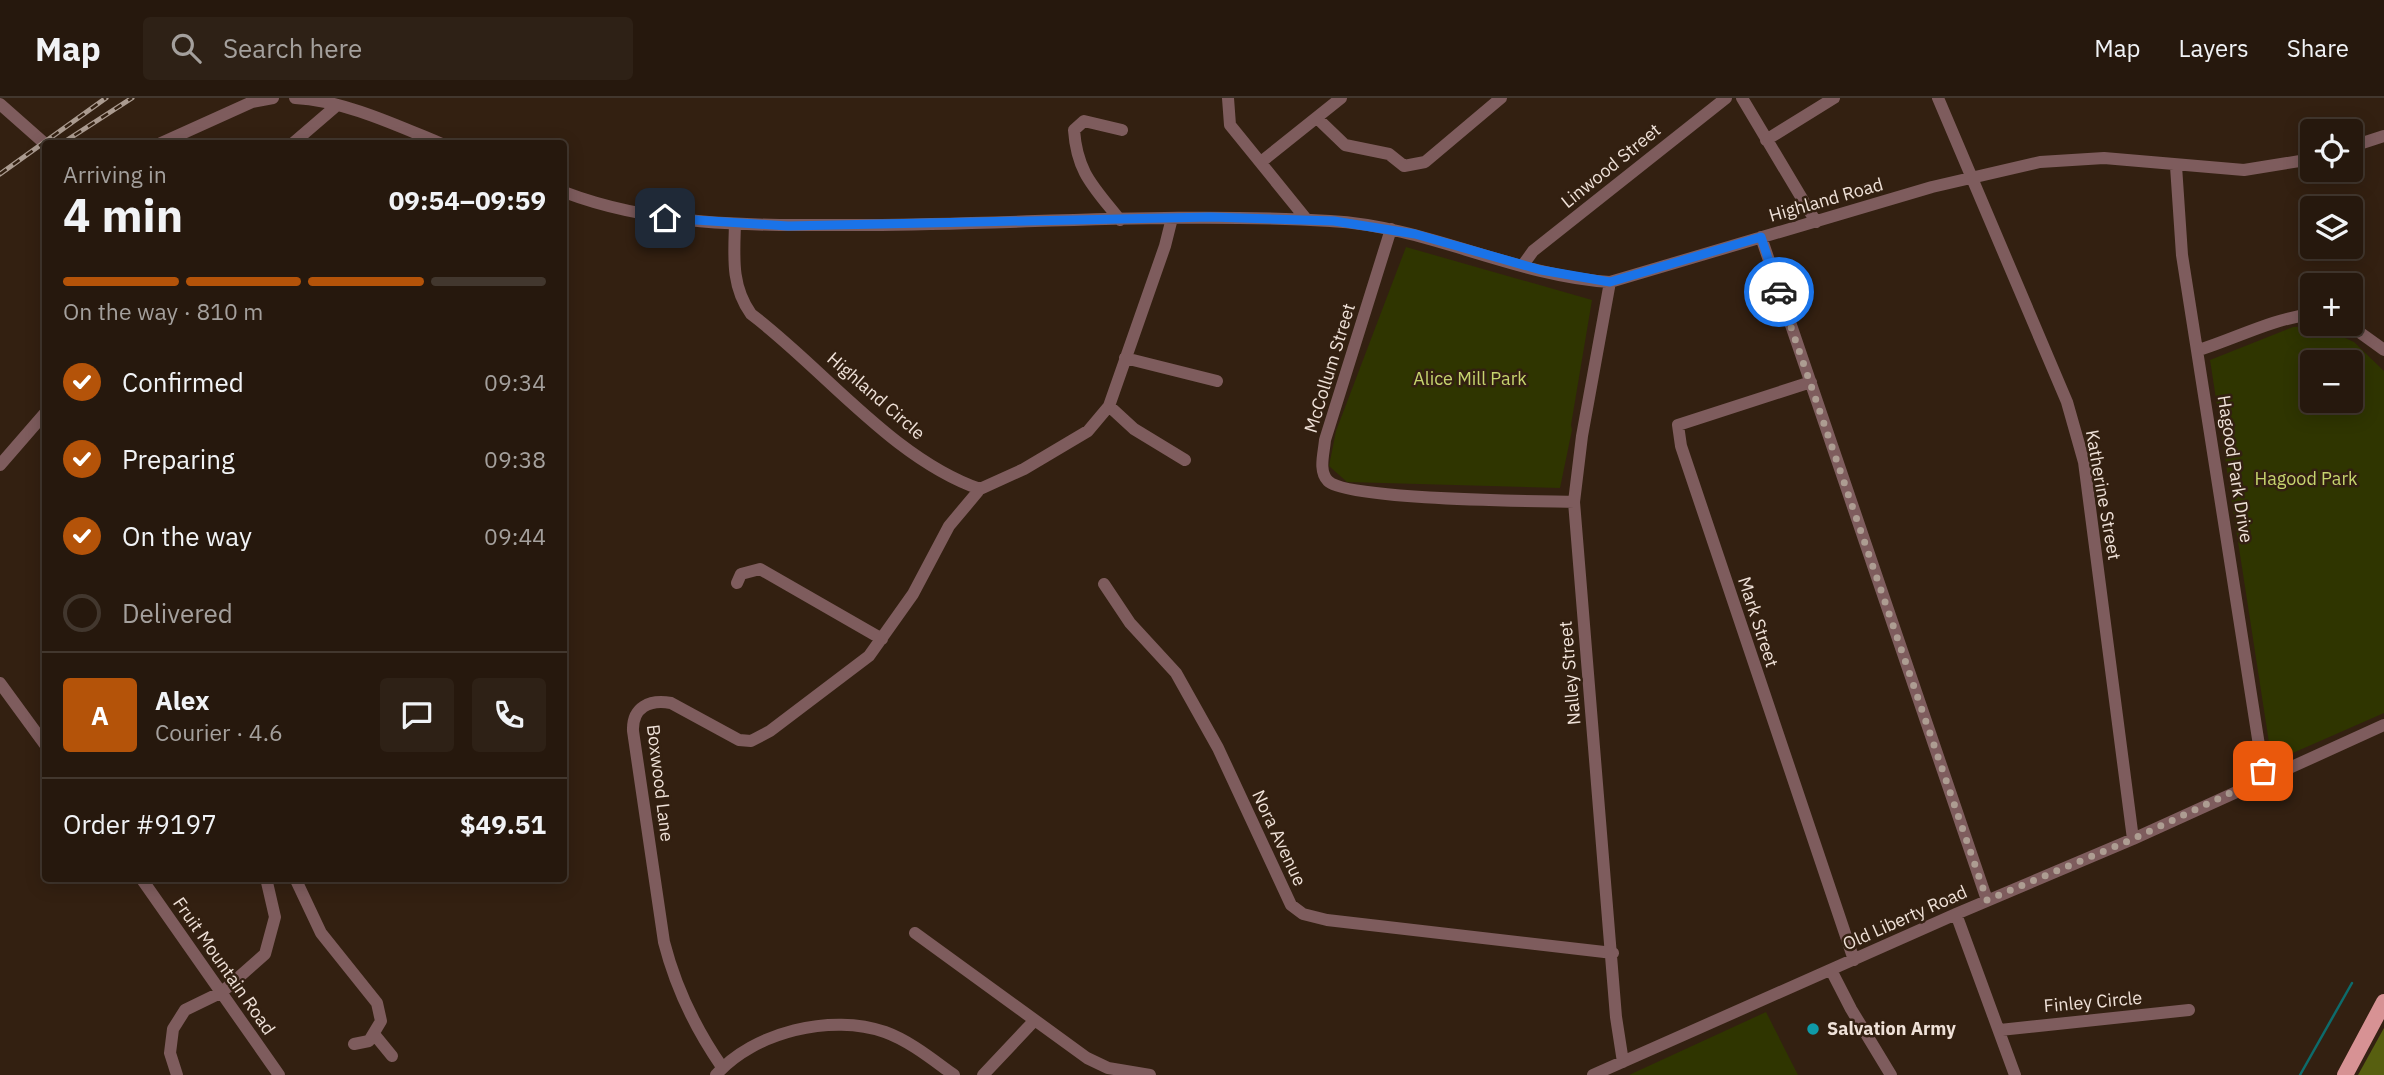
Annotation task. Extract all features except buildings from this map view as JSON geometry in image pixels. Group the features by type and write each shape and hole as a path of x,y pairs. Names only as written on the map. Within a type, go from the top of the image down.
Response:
{"main road":[{"path":"2345,1075 2384,1002"}],"street":[{"path":"168,140 252,102 273,98"},
{"path":"295,98 380,119 432,140"},
{"path":"1228,98 1230,125 1307,220"},
{"path":"1261,162 1341,98"},
{"path":"1317,118 1345,145 1389,154 1404,166 1412,166 1425,162 1501,98"},
{"name":"Linwood Street","path":"1523,265 1533,251 1726,98"},
{"path":"1742,98 1816,222"},
{"path":"1766,140 1834,98"},
{"name":"Katherine Street","path":"1938,98 2067,402 2084,463 2133,839"},
{"path":"0,104 42,141"},
{"path":"297,140 335,107"},
{"path":"1120,220 1080,167 1076,156 1074,130 1084,121 1122,130"},
{"path":"2363,143 2384,136"},
{"name":"Highland Road","path":"567,193 594,203 645,215 788,226 1172,218 1307,220 1391,229 1523,265 1610,282 1971,177 2074,159 2104,158 2244,170 2300,161"},
{"name":"Hagood Park Drive","path":"2176,166 2179,230 2264,777"},
{"path":"980,489 1024,469 1088,431 1109,406 1165,246 1172,218"},
{"name":"Highland Circle","path":"735,224 736,284 740,299 751,314 789,343 875,422 911,450 945,473 980,489"},
{"name":"McCollum Street","path":"1391,229 1325,440 1322,467 1325,479 1333,485 1372,493 1574,502"},
{"path":"1761,237 1987,900"},
{"name":"Nalley Street","path":"1610,282 1578,460 1574,502 1623,1062"},
{"path":"2199,350 2234,339 2271,322 2300,316"},
{"path":"2363,335 2384,350"},
{"path":"1125,358 1217,381"},
{"name":"Mark Street","path":"1811,382 1678,425 1681,446 1854,960"},
{"path":"1109,406 1134,429 1185,460"},
{"path":"0,465 42,417"},
{"name":"Boxwood Lane","path":"719,1071 685,1005 673,977 664,943 633,731 635,715 649,703 671,703 726,735 751,741 770,731 828,691 869,656 913,594 949,526 980,489"},
{"path":"737,583 741,574 760,569 882,639"},
{"name":"Nora Avenue","path":"1104,584 1129,623 1176,673 1218,748 1291,905 1303,914 1327,920 1613,953"},
{"path":"0,683 42,741"},
{"name":"Old Liberty Road","path":"1593,1075 1987,900 2133,839 2384,724"},
{"name":"Fruit Mountain Road","path":"144,882 279,1075"},
{"path":"177,1075 170,1053 173,1029 185,1010 222,992 265,954 275,917 267,882"},
{"path":"297,882 321,933 377,1003 381,1021 374,1034 369,1041 354,1044"},
{"path":"1956,914 2015,1075"},
{"path":"915,933 1087,1058 1108,1068 1150,1075"},
{"path":"1831,970 1891,1075"},
{"name":"Finley Circle","path":"2000,1030 2189,1010"},
{"path":"983,1075 1034,1021"},
{"path":"719,1071 755,1044 795,1031 839,1026 870,1027 889,1033 954,1075"},
{"path":"374,1034 392,1056"}],"green space":[{"name":"Alice Mill Park","path":"1406,247 1592,300 1560,488 1347,482 1329,466 1336,431"},
{"name":"Hagood Park","path":"2293,327 2300,327 2300,336 2341,336 2354,342 2362,350 2300,350 2300,413 2363,413 2363,351 2384,371 2384,713 2272,762 2210,360"},
{"path":"1766,1012 1798,1075 1629,1075"},
{"path":"2384,1028 2384,1075 2358,1075"}],"waterway":[{"path":"2300,1075 2352,983"}],"railway":[{"path":"47,140 106,98"},
{"path":"67,140 132,98"},
{"path":"0,174 42,144"}],"way so far":[{"path":"1779,292 1987,900 2155,829 2264,777 2263,771"}],"place":[{"name":"Salvation Army","path":"1813,1029"}],"route":[{"path":"665,218 724,224 788,226 1211,217 1334,221 1415,234 1541,270 1610,282 1761,237 1779,292"}]}
